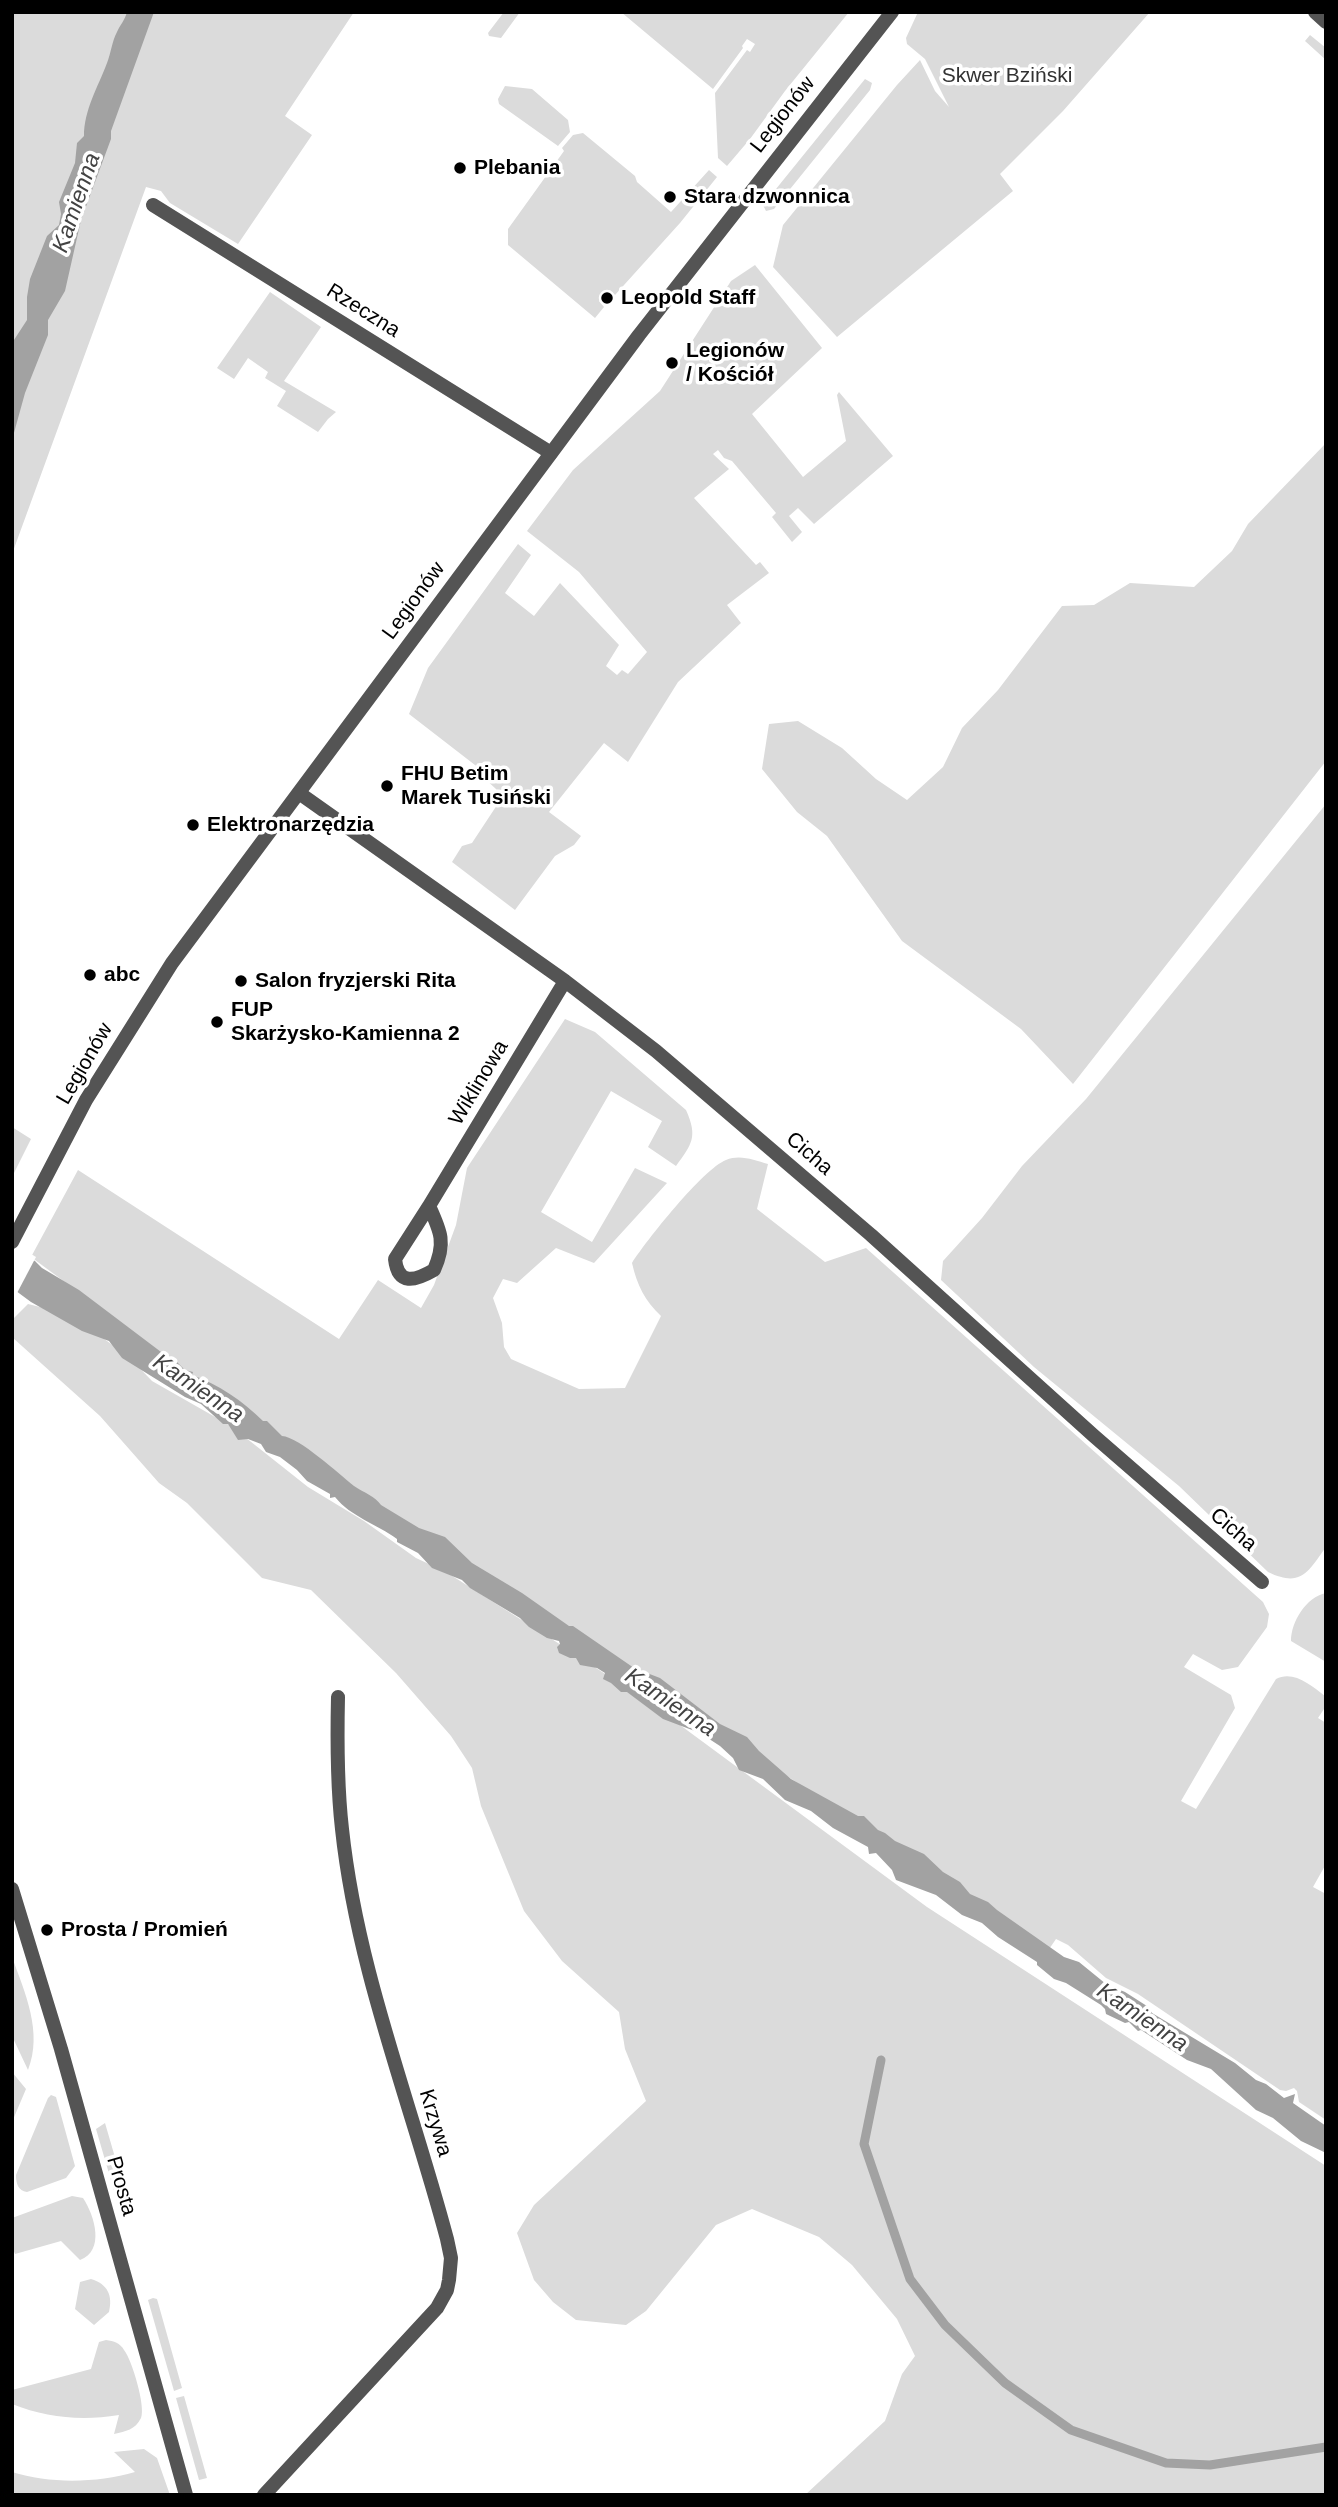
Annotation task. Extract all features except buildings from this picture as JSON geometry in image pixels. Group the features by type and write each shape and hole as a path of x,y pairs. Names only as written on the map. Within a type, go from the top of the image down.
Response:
{"street":[{"name":"Legionów","path":"12,1242 86,1100 172,963 698,258 892,12"},
{"path":"1315,12 1326,22"},
{"name":"Rzeczna","path":"153,205 551,453"},
{"name":"Cicha","path":"299,793 565,981 656,1051 772,1149 1262,1582"},
{"name":"Wiklinowa","path":"429,1206 441,1231 442,1243 438,1259 433,1270 421,1278 412,1280 402,1277 396,1269 395,1259 565,981"},
{"name":"Krzywa","path":"264,2495 425,2323 447,2290 449,2280 451,2258 447,2239 368,1968 350,1884 337,1777 338,1697"},
{"name":"Prosta","path":"12,1889 61,2049 186,2495"}],"green space":[{"path":"12,12 354,12 285,116 312,135 238,244 170,203 161,191 146,187 12,554"},
{"path":"504,12 520,12 501,38 489,36 488,33"},
{"path":"621,12 849,12 727,166 718,158 715,93 747,50 750,52 755,44 747,39 713,89"},
{"name":"Skwer Bziński","path":"918,12 1150,12 1063,111 1000,174 1013,191 837,337 773,267 783,225 920,60 935,91 949,107 925,59 907,44 906,38"},
{"path":"1310,35 1326,48 1326,60 1305,41"},
{"path":"865,79 872,83 870,90 774,209 766,211 763,205"},
{"path":"505,86 532,89 568,120 570,132 558,146 499,104 498,99"},
{"path":"583,133 635,176 637,182 671,212 709,170 717,177 615,295 609,290 599,301 604,307 595,318 508,245 508,229 564,151 562,148 573,135"},
{"path":"755,265 822,348 752,414 803,477 846,441 837,395 839,392 893,456 814,524 798,508 789,516 802,532 792,542 772,517 776,513 732,461 724,458 718,450 713,454 729,469 694,498 756,565 760,562 769,573 727,605 741,623 678,682 628,762 604,743 549,812 581,836 574,845 555,856 515,910 452,862 462,846 472,843 499,802 496,789 484,778 484,772 409,714 428,668 518,544 531,555 505,593 534,616 560,583 619,645 606,666 617,675 622,670 628,674 647,652 579,572 527,531 573,470 660,391 731,281"},
{"path":"270,292 321,327 284,381 336,412 318,432 277,406 286,391 265,378 268,372 248,358 234,379 217,368"},
{"path":"1326,443 1326,761 1073,1084 1021,1029 902,941 827,836 797,812 762,769 769,724 798,721 842,748 876,779 907,800 943,767 962,728 998,690 1062,606 1094,605 1130,583 1194,587 1232,551 1248,524"},
{"path":"1326,804 1326,1547 1303,1575 1288,1578 1268,1572 1179,1486 1034,1367 941,1280 943,1261 982,1218 1022,1166 1086,1099"},
{"path":"565,1019 595,1032 686,1110 692,1127 692,1140 676,1166 648,1147 662,1121 611,1091 541,1212 592,1242 635,1168 667,1183 594,1263 556,1248 517,1283 503,1279 493,1298 502,1323 504,1347 511,1359 579,1389 625,1388 661,1316 642,1292 632,1263 676,1207 716,1166 736,1158 768,1164 757,1209 825,1262 866,1248 1263,1602 1269,1614 1267,1627 1238,1667 1222,1670 1193,1654 1184,1667 1231,1695 1235,1708 1181,1801 1196,1809 1276,1679 1289,1676 1295,1678 1308,1683 1325,1696 1326,1706 1318,1718 1326,1723 1326,1864 1313,1887 1326,1894 1326,2120 1299,2102 1294,2088 1280,2090 1138,1994 1106,1978 1068,1945 1056,1939 1045,1955 870,1831 271,1434 31,1257 78,1170 339,1339 378,1280 421,1308 434,1285 456,1225 467,1168"},
{"path":"12,1127 31,1139 12,1177"},
{"path":"28,1304 56,1311 85,1325 129,1357 152,1381 231,1426 308,1487 364,1521 416,1558 446,1572 569,1650 661,1711 927,1907 1326,2166 1326,2495 805,2495 885,2421 902,2374 915,2356 897,2319 852,2265 819,2237 752,2209 716,2225 646,2311 626,2325 576,2320 553,2302 534,2280 517,2233 534,2205 646,2101 625,2049 619,2012 562,1961 524,1911 481,1806 472,1768 451,1736 396,1673 311,1590 262,1578 187,1503 159,1483 100,1416 13,1338 12,1320"},
{"path":"1326,1593 1326,1662 1291,1641 1301,1611 1312,1600"},
{"path":"12,1957 27,1999 33,2027 34,2041 28,2070 12,2036"},
{"path":"12,2072 26,2089 12,2122"},
{"path":"51,2095 56,2097 75,2166 66,2178 27,2192 18,2186 16,2175"},
{"path":"105,2123 128,2202 117,2201 96,2129"},
{"path":"72,2196 83,2198 94,2223 95,2241 88,2255 80,2260 61,2241 15,2254 12,2247 12,2218"},
{"path":"91,2279 105,2287 110,2301 109,2312 94,2325 75,2309 80,2282"},
{"path":"157,2299 182,2388 174,2391 148,2300"},
{"path":"106,2340 122,2348 134,2373 142,2412 139,2422 133,2428 114,2434 119,2415 65,2417 12,2404 12,2390 91,2369 99,2342"},
{"path":"184,2396 207,2478 199,2480 176,2398"},
{"path":"144,2449 157,2458 170,2495 12,2495 12,2472 42,2479 74,2481 120,2476 135,2472 114,2452"}],"water":[{"name":"Kamienna","path":"127,12 154,12 81,220 65,291 48,320 48,335 25,393 12,440 12,343 27,320 30,279 47,236 59,225 59,202 75,163 77,143 84,136 89,108 115,36"},
{"name":"Kamienna","path":"12,1246 79,1290 185,1370 193,1372 192,1375 221,1388 239,1400 282,1436 308,1449 381,1505 419,1528 445,1537 472,1563 634,1668 660,1678 720,1724 747,1737 791,1779 858,1816 864,1816 878,1830 895,1841 924,1854 943,1872 960,1882 970,1894 988,1902 1064,1957 1079,1962 1106,1984 1150,2008 1152,2013 1235,2063 1284,2098 1295,2094 1293,2103 1326,2126 1326,2153 1301,2141 1273,2118 1256,2110 1211,2069 1187,2060 1141,2030 1138,2031 1129,2022 1125,2023 1106,2014 1101,2005 1066,1983 1054,1979 1037,1965 1037,1962 998,1937 982,1923 962,1915 936,1895 896,1880 892,1870 876,1853 869,1854 868,1847 833,1828 811,1811 785,1800 763,1779 739,1770 733,1758 700,1733 663,1719 627,1692 621,1692 603,1679 605,1673 597,1668 580,1665 576,1658 559,1653 559,1641 547,1638 529,1627 520,1618 470,1588 462,1580 432,1568 418,1553 356,1515 335,1497 330,1498 330,1494 307,1481 280,1457 266,1452 261,1444 248,1439 238,1440 228,1424 223,1424 201,1404 122,1358 109,1341 82,1331 31,1302 12,1288"}],"pier":[{"path":"12,1242 36,1257 16,1295 12,1292"}],"waterway":[{"path":"881,2060 864,2144 910,2279 945,2325 1005,2383 1071,2430 1166,2463 1210,2465 1326,2447"}],"place":[{"name":"Plebania","path":"460,168"},
{"name":"Stara dzwonnica","path":"670,197"},
{"name":"Leopold Staff","path":"607,298"},
{"name":"Legionów / Kościół","path":"672,363"},
{"name":"FHU Betim Marek Tusiński","path":"387,786"},
{"name":"Elektronarzędzia","path":"193,825"},
{"name":"abc","path":"90,975"},
{"name":"Salon fryzjerski Rita","path":"241,981"},
{"name":"FUP Skarżysko-Kamienna 2","path":"217,1022"},
{"name":"Prosta / Promień","path":"47,1930"}]}
